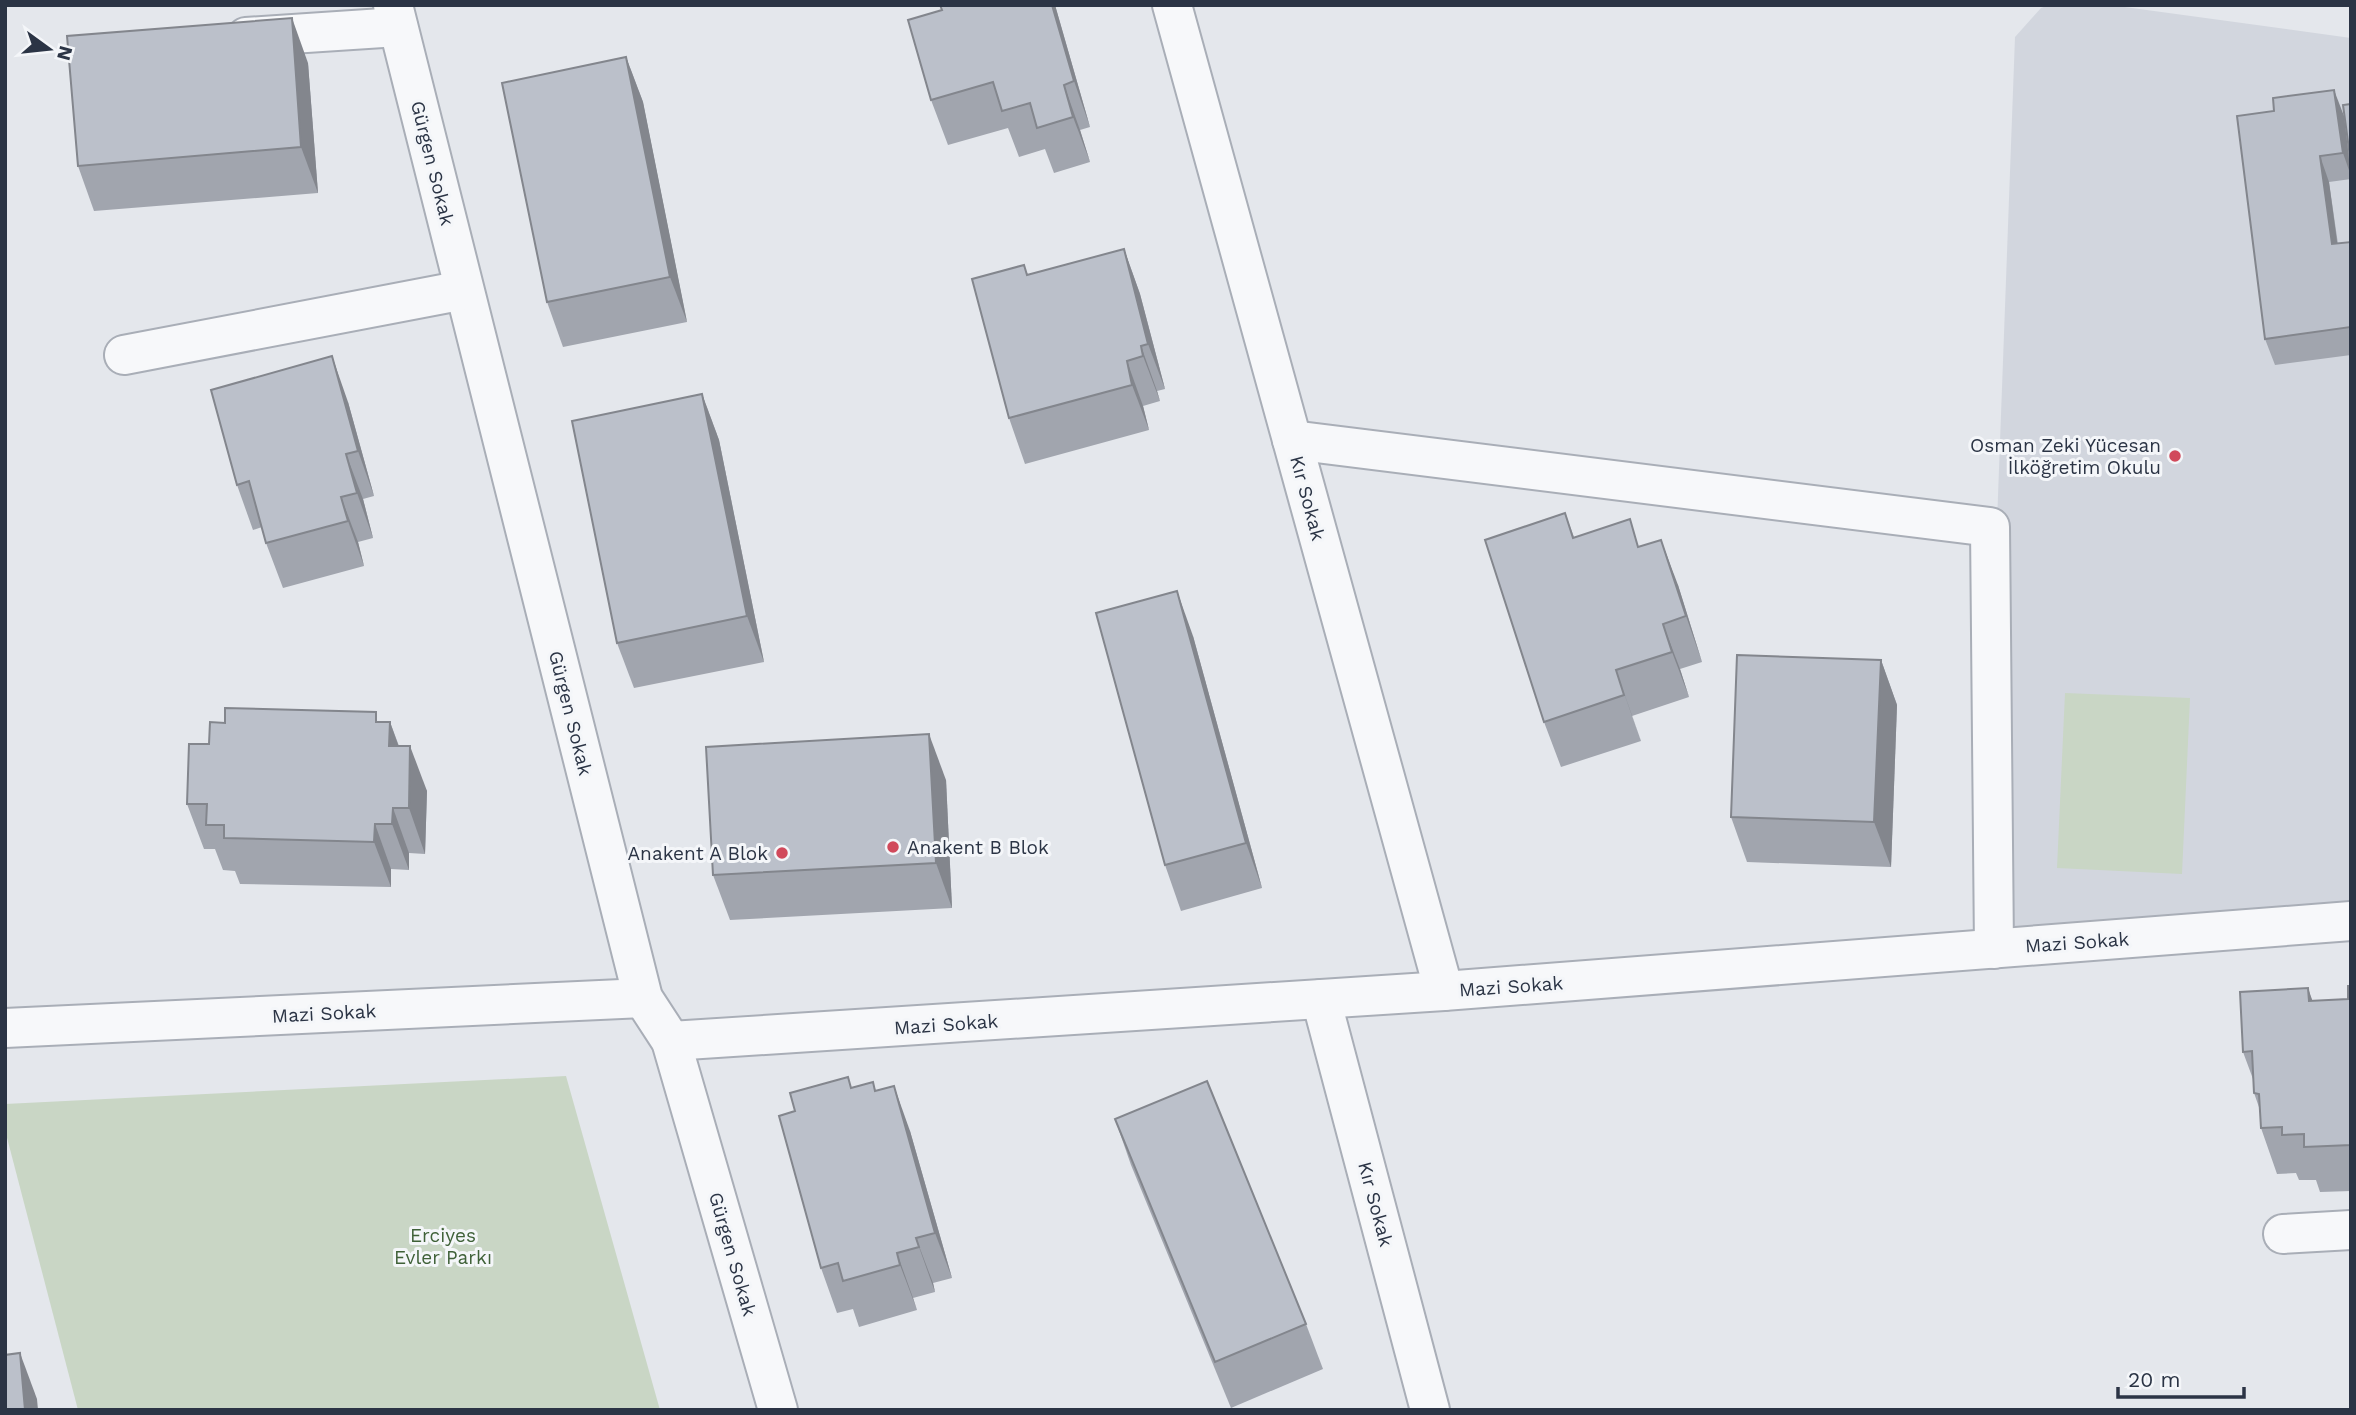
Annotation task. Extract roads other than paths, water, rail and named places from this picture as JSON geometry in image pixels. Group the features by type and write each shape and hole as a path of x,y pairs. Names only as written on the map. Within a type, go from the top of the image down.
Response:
{"street":[{"name":"Kır Sokak","path":"1172,5 1444,991"},
{"path":"211,39 396,16"},
{"name":"Gürgen Sokak","path":"396,16 643,998 671,1041 778,1410"},
{"path":"124,355 464,290"},
{"path":"1292,440 1990,527 1994,949"},
{"name":"Mazi Sokak","path":"671,1041 1444,991 2351,921"},
{"name":"Mazi Sokak","path":"5,1028 643,998"},
{"name":"Kır Sokak","path":"1321,999 1430,1410"},
{"path":"2283,1234 2351,1230"}],"place":[{"name":"Osman Zeki Yücesan İlköğretim Okulu","path":"2175,456"},
{"name":"Anakent B Blok","path":"893,847"},
{"name":"Anakent A Blok","path":"782,853"}],"park label":[{"name":"Erciyes Evler Parkı","path":"443,1246"}]}
